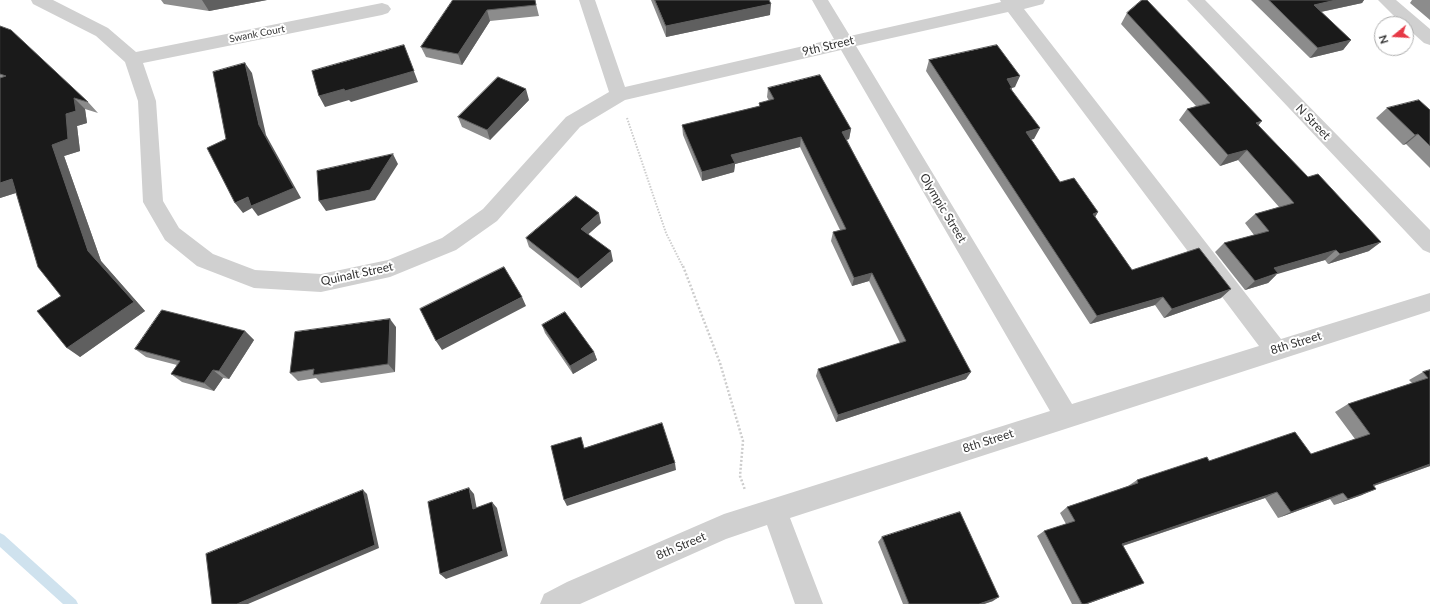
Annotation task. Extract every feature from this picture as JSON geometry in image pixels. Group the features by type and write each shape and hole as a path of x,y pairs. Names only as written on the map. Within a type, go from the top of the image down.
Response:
{"street":[{"path":"39,0 102,32 133,59"},
{"path":"587,0 620,95"},
{"name":"Olympic Street","path":"820,0 1066,416"},
{"name":"9th Street","path":"620,95 1010,3 1037,0"},
{"name":"N Street","path":"1195,0 1430,244"},
{"path":"1386,0 1430,39"},
{"path":"1010,3 1276,350"},
{"name":"Swank Court","path":"133,59 382,10"},
{"name":"Quinalt Street","path":"133,59 147,101 153,202 172,234 205,260 254,279 320,283 390,268 449,244 490,215 573,122 620,95"},
{"name":"8th Street","path":"554,604 576,591 724,527 1066,416 1430,302"},
{"path":"765,513 809,604"}],"path":[{"path":"620,95 666,233 686,272 720,363 743,441 740,476 765,513"}],"building":[{"path":"453,0 535,0 536,5 487,10 458,54 421,47"},
{"path":"655,0 769,0 771,4 666,26"},
{"path":"1142,0 1147,0 1262,121 1256,123 1308,177 1318,174 1381,242 1340,254 1336,250 1274,268 1278,273 1255,281 1224,243 1269,231 1255,214 1294,203 1247,150 1228,155 1187,109 1210,103 1127,13"},
{"path":"1269,0 1336,0 1314,5 1351,40 1318,48"},
{"path":"0,26 11,30 88,102 74,98 76,111 66,114 68,139 52,145 88,251 134,302 67,348 37,311 61,296 38,267 12,179 0,183 0,78 6,76 0,74"},
{"path":"404,45 414,71 345,91 344,89 319,96 312,71"},
{"path":"997,45 1020,76 1007,79 1012,88 1010,88 1040,128 1026,132 1060,182 1074,178 1098,212 1093,214 1132,270 1199,248 1231,289 1172,309 1163,297 1097,316 929,60"},
{"path":"245,63 259,125 294,188 251,206 248,197 235,203 207,148 226,139 213,72"},
{"path":"820,75 851,129 842,132 971,372 838,415 818,369 906,341 872,273 854,278 833,232 846,229 801,137 731,155 735,163 702,172 682,125 760,106 759,103 774,99 768,88"},
{"path":"498,77 526,89 487,130 458,117"},
{"path":"1419,100 1430,110 1430,146 1418,134 1415,135 1387,108"},
{"path":"393,154 370,190 319,201 317,171"},
{"path":"576,196 599,213 581,229 611,251 578,279 526,238"},
{"path":"504,267 522,297 436,341 420,309"},
{"path":"162,310 245,331 219,371 213,370 204,383 171,374 180,361 135,349"},
{"path":"565,312 594,352 570,366 542,325"},
{"path":"390,319 388,364 313,375 314,369 290,373 295,332"},
{"path":"1430,370 1430,464 1373,485 1376,489 1348,499 1343,493 1291,512 1277,492 1122,544 1144,583 1082,604 1044,531 1075,521 1067,507 1138,483 1137,480 1207,457 1209,461 1295,432 1311,454 1370,434 1348,404 1428,378 1423,372"},
{"path":"662,423 675,463 564,500 551,446 581,437 584,448"},
{"path":"469,488 473,509 492,502 503,551 440,574 428,502"},
{"path":"363,490 375,545 237,604 212,604 206,554"},
{"path":"960,512 999,597 979,604 909,604 882,537"}],"waterway":[{"path":"0,539 72,604"}]}
